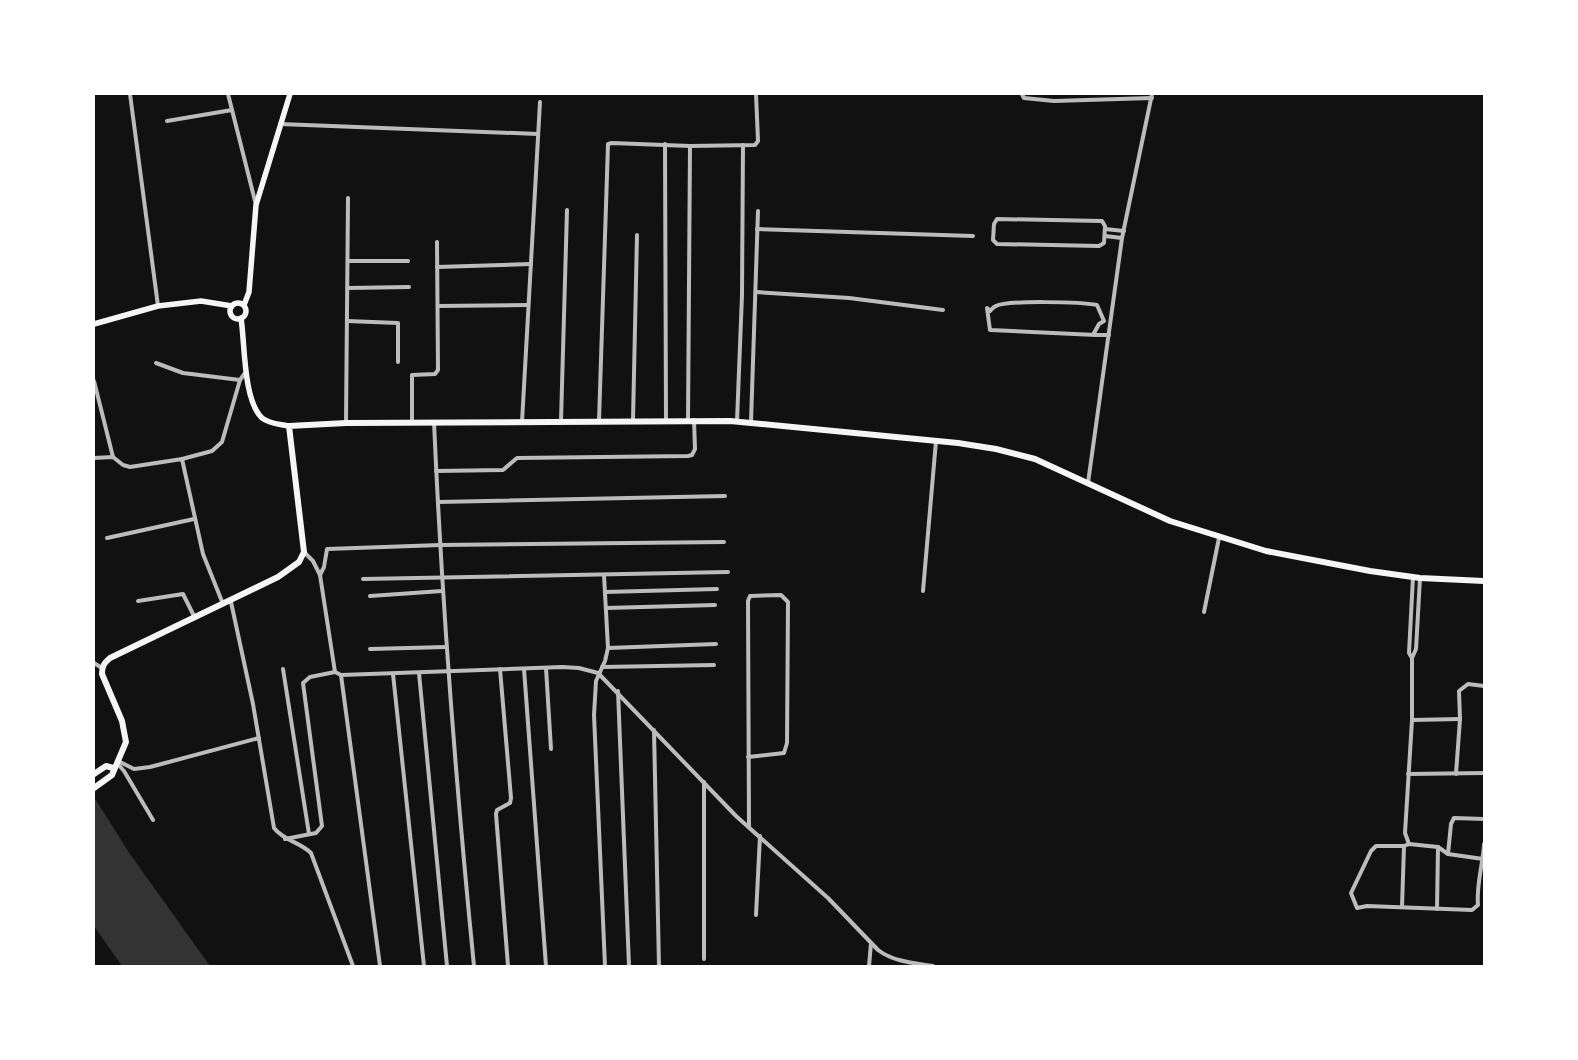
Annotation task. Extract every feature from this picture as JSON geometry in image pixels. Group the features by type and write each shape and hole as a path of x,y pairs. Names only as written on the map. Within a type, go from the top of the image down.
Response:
{"main road":[{"path":"290,94 256,205 249,292 244,305 246,312 242,318 245,373 255,404 263,419 289,426 434,422 737,421 936,441 996,449 1035,459 1170,521 1219,538 1322,562 1417,577 1484,581"},
{"path":"94,324 158,306 201,301 232,306 237,303 244,305"},
{"path":"232,306 232,316 236,319 242,318"},
{"path":"94,788 112,775 126,742 125,731 102,674 102,668 110,658 231,602 278,578 299,562 304,552 289,426"},
{"path":"94,774 106,766 116,764"}],"street":[{"path":"130,94 158,306"},
{"path":"228,94 256,205"},
{"path":"599,421 606,149 612,142 690,146 755,144 758,141 756,94"},
{"path":"1022,94 1024,98 1054,101 1105,96 1152,96 1122,238 1088,483"},
{"path":"1054,94 1054,101"},
{"path":"522,422 540,102"},
{"path":"167,121 232,110"},
{"path":"280,124 538,134"},
{"path":"665,144 666,420"},
{"path":"737,421 742,296 743,145"},
{"path":"436,472 503,470 517,458 688,456 694,452 691,420 690,146"},
{"path":"346,423 348,198"},
{"path":"561,421 567,210"},
{"path":"751,422 758,210"},
{"path":"997,219 1098,221 1104,223 1105,229 1104,243 1099,246 997,244 993,240 994,224 997,219"},
{"path":"757,229 973,236"},
{"path":"1105,229 1124,231"},
{"path":"633,420 637,235"},
{"path":"1105,236 1122,238"},
{"path":"412,423 412,375 434,374 438,370 437,242"},
{"path":"348,261 408,261"},
{"path":"437,267 530,264"},
{"path":"348,288 409,287"},
{"path":"756,292 849,298 942,310"},
{"path":"1093,335 1104,321 1097,305 1083,302 1042,303 996,305 990,310 987,308 990,330 1109,336"},
{"path":"438,306 528,305"},
{"path":"348,321 398,323 398,362"},
{"path":"156,363 182,373 240,380"},
{"path":"94,381 113,458 123,466 130,466 182,459 212,451 222,442 240,380 245,373"},
{"path":"434,422 441,579 474,966"},
{"path":"922,591 936,441"},
{"path":"94,458 113,458"},
{"path":"182,459 203,554 223,605"},
{"path":"438,502 725,496"},
{"path":"107,538 194,519"},
{"path":"1204,612 1219,538"},
{"path":"320,575 324,567 327,549 440,545 724,542"},
{"path":"304,552 313,561 320,575 335,672"},
{"path":"364,579 728,572"},
{"path":"604,575 608,648 598,673 595,690 595,739 605,966"},
{"path":"1412,658 1409,653 1417,577"},
{"path":"1409,844 1405,833 1412,720 1412,658 1416,649 1417,577"},
{"path":"604,592 718,589"},
{"path":"370,596 442,591"},
{"path":"138,601 183,594 195,618"},
{"path":"748,757 784,753 787,743 788,602 781,595 756,594 750,596 748,602 748,757 749,827"},
{"path":"231,602 259,738 274,828 285,839 306,848 314,858 353,966"},
{"path":"606,608 715,605"},
{"path":"608,648 716,644"},
{"path":"370,649 446,647"},
{"path":"94,662 102,668"},
{"path":"602,667 714,665"},
{"path":"285,839 320,831 322,826 303,683 310,678 335,672 341,675 524,668 579,668 598,673 618,691 749,827 828,898 886,956 934,966"},
{"path":"524,668 546,966"},
{"path":"546,668 551,749"},
{"path":"282,669 309,834"},
{"path":"500,670 511,798 510,803 497,810 496,814 508,966"},
{"path":"419,672 448,966"},
{"path":"393,674 424,966"},
{"path":"341,675 380,966"},
{"path":"1456,774 1460,719 1459,691 1468,684 1484,686"},
{"path":"618,691 629,966"},
{"path":"1412,720 1460,719"},
{"path":"654,730 659,966"},
{"path":"116,764 134,769 150,767 259,738"},
{"path":"116,764 124,770 153,820"},
{"path":"1408,774 1484,773"},
{"path":"704,782 704,959"},
{"path":"1448,854 1451,824 1454,818 1484,819"},
{"path":"756,915 760,836"},
{"path":"1483,859 1448,854 1438,846 1409,844 1404,846 1376,846 1373,848 1351,893 1357,908 1367,906 1472,910 1478,905 1477,894 1483,859 1484,844"},
{"path":"1402,907 1404,846"},
{"path":"1437,909 1438,846"},
{"path":"869,966 871,942"},
{"path":"894,966 895,959"}],"shaded area":[{"path":"94,797 130,854 210,966 122,966 94,926"}]}
